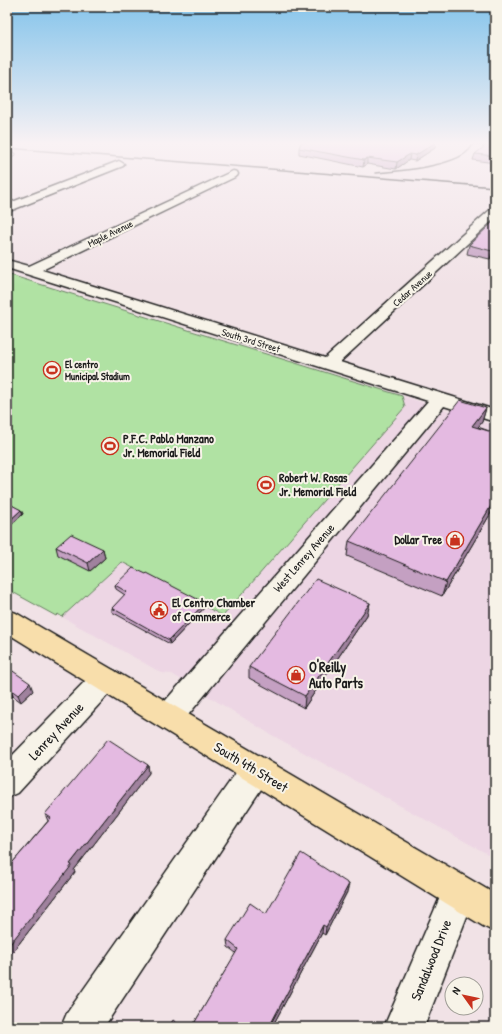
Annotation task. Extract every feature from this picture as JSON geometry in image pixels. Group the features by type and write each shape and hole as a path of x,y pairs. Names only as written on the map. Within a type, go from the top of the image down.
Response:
{"main road":[{"name":"South 4th Street","path":"7,620 495,914"}],"street":[{"path":"7,208 52,190"},
{"name":"Maple Avenue","path":"30,271 199,190"},
{"name":"Cedar Avenue","path":"328,364 495,212"},
{"name":"South 3rd Street","path":"7,264 495,416"},
{"name":"West Lenrey Avenue","path":"169,717 440,399"},
{"name":"Lenrey Avenue","path":"7,783 105,679"},
{"path":"81,1027 256,770"},
{"name":"Sandalwood Drive","path":"404,1027 459,893"}],"shaded area":[{"path":"402,396 495,426 495,858 270,734 172,674 162,673 62,617 122,562 223,616 405,407"}],"green space":[{"path":"7,274 402,396 405,407 223,616 122,562 62,617 58,614 56,616 7,589"}],"building":[{"path":"495,220 495,248 492,251 469,245"},
{"path":"460,400 486,408 472,426 495,433 495,499 446,582 349,541"},
{"path":"8,503 21,510 9,521 7,519"},
{"path":"71,534 103,549 88,563 56,547"},
{"name":"El Centro Chamber of Commerce","path":"133,568 146,574 147,573 205,603 169,640 112,608 127,592 115,585"},
{"path":"316,579 370,603 305,696 249,667"},
{"path":"7,667 30,683 18,695 10,689 7,691"},
{"path":"108,739 148,765 70,864 72,865 7,948 7,869 51,818 45,814"},
{"path":"301,853 349,884 326,927 323,925 269,1027 192,1027 238,949 227,940 250,903 266,914"},
{"path":"173,1020 182,1027 169,1027"}],"place":[{"name":"El centro Municipal Stadium","path":"52,370"},
{"name":"P.F.C. Pablo Manzano Jr. Memorial Field","path":"110,446"},
{"name":"Robert W. Rosas Jr. Memorial Field","path":"266,485"},
{"name":"Dollar Tree","path":"455,540"},
{"name":"El Centro Chamber of Commerce","path":"159,610"},
{"name":"O'Reilly Auto Parts","path":"296,675"}]}
